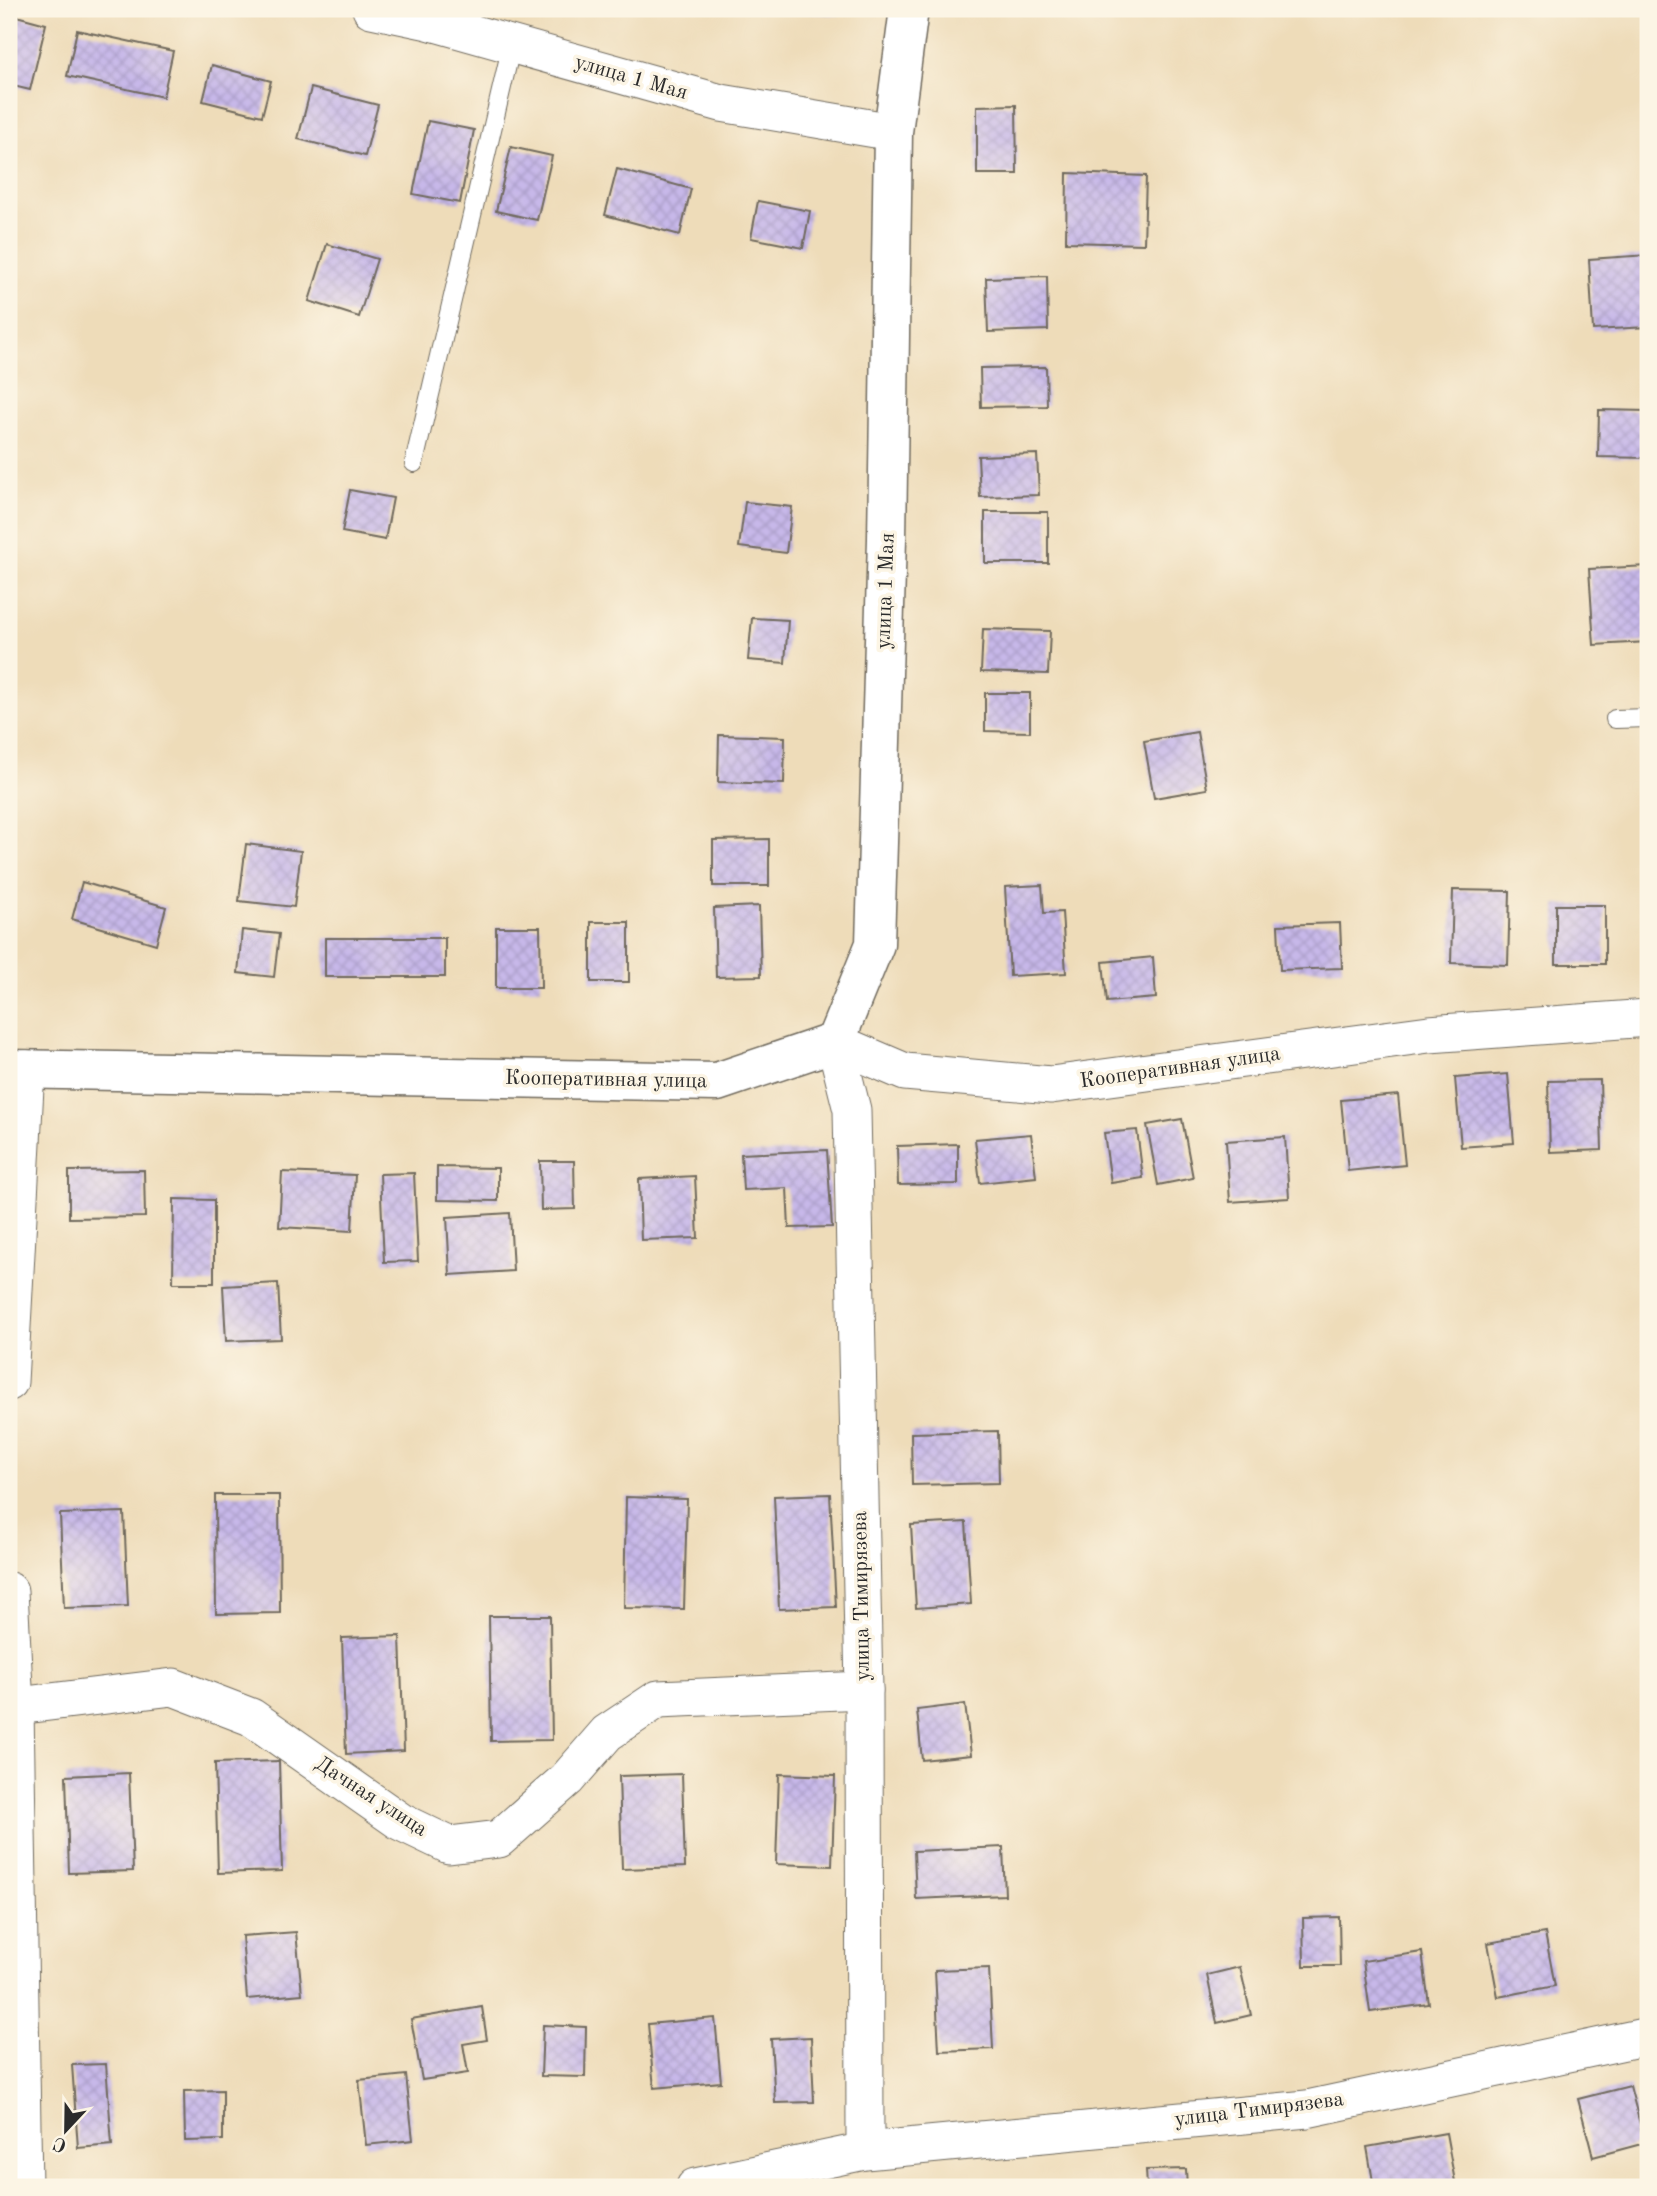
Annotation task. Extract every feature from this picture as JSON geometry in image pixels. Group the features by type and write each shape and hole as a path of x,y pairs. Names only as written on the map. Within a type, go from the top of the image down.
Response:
{"street":[{"name":"улица 1 Мая","path":"372,9 512,44 721,103 893,132"},
{"name":"улица 1 Мая","path":"835,1042 875,944 887,538 893,132 909,9"},
{"name":"Кооперативная улица","path":"17,1069 717,1082 835,1042 905,1072 1051,1085 1429,1034 1648,1018"},
{"name":"улица Тимирязева","path":"835,1042 852,1110 864,1690 865,2151"},
{"path":"9,1382 17,1069"},
{"path":"9,1591 23,2187"},
{"name":"Дачная улица","path":"12,1707 173,1687 251,1717 401,1822 449,1845 499,1839 567,1779 607,1733 658,1699 864,1690"},
{"name":"улица Тимирязева","path":"695,2187 865,2151 1307,2109 1648,2036"}],"lane":[{"path":"414,463 512,44"},
{"path":"1615,719 1648,718"}],"building":[{"path":"794,9 840,9 839,15 794,12"},
{"path":"9,14 46,24 30,90 9,85"},
{"path":"77,30 173,51 163,97 67,76"},
{"path":"212,65 271,81 262,116 203,101"},
{"path":"311,88 378,105 365,156 298,139"},
{"path":"1016,105 1017,174 977,174 977,106"},
{"path":"428,121 474,130 460,203 413,194"},
{"path":"511,147 552,156 537,220 496,211"},
{"path":"617,169 691,189 680,235 605,215"},
{"path":"1067,173 1146,176 1144,244 1066,242"},
{"path":"758,201 810,211 803,248 751,238"},
{"path":"327,244 377,259 359,317 309,301"},
{"path":"1648,255 1648,327 1593,330 1589,259"},
{"path":"1047,276 1048,330 988,332 986,278"},
{"path":"1046,367 1047,406 981,407 980,368"},
{"path":"1599,410 1648,411 1648,458 1598,457"},
{"path":"1037,454 1039,495 980,497 978,456"},
{"path":"350,490 393,498 385,540 342,532"},
{"path":"745,502 792,507 786,553 739,547"},
{"path":"985,512 1048,512 1048,563 985,563"},
{"path":"1648,566 1648,642 1594,645 1589,569"},
{"path":"752,618 788,620 785,663 748,660"},
{"path":"983,629 1050,631 1048,674 981,672"},
{"path":"985,693 1030,693 1030,732 985,731"},
{"path":"1197,732 1207,789 1154,798 1144,741"},
{"path":"719,735 785,737 784,784 718,782"},
{"path":"769,839 769,886 713,886 713,840"},
{"path":"246,844 301,851 294,907 239,901"},
{"path":"82,882 166,907 156,944 72,919"},
{"path":"1042,885 1044,913 1062,912 1066,973 1010,976 1005,887"},
{"path":"1453,890 1510,891 1508,965 1451,963"},
{"path":"1556,905 1605,905 1605,964 1556,964"},
{"path":"759,906 761,976 716,977 714,908"},
{"path":"591,922 629,922 629,982 591,982"},
{"path":"1340,923 1342,968 1280,970 1278,925"},
{"path":"496,927 540,927 541,988 496,988"},
{"path":"242,930 279,934 274,977 238,973"},
{"path":"325,938 445,938 445,977 325,977"},
{"path":"1153,957 1156,998 1107,1002 1103,962"},
{"path":"1508,1074 1514,1143 1461,1147 1455,1078"},
{"path":"1600,1080 1602,1150 1550,1152 1548,1081"},
{"path":"1398,1095 1405,1165 1348,1171 1341,1100"},
{"path":"1182,1119 1193,1178 1158,1185 1147,1125"},
{"path":"1137,1130 1143,1178 1111,1183 1104,1133"},
{"path":"1031,1134 1036,1177 980,1183 975,1139"},
{"path":"1285,1137 1289,1198 1230,1202 1226,1141"},
{"path":"958,1144 958,1184 898,1185 897,1146"},
{"path":"827,1150 832,1227 789,1228 787,1188 743,1190 741,1154"},
{"path":"540,1161 574,1161 575,1209 541,1210"},
{"path":"437,1167 498,1168 498,1201 437,1200"},
{"path":"144,1170 145,1217 69,1218 69,1171"},
{"path":"282,1172 355,1175 352,1231 279,1227"},
{"path":"414,1173 418,1261 384,1262 380,1174"},
{"path":"695,1176 698,1238 641,1240 639,1179"},
{"path":"174,1199 214,1200 214,1283 173,1283"},
{"path":"510,1213 513,1271 450,1275 447,1217"},
{"path":"278,1283 281,1339 226,1341 223,1286"},
{"path":"998,1431 999,1483 912,1485 911,1433"},
{"path":"830,1494 836,1607 779,1609 774,1496"},
{"path":"215,1495 279,1495 280,1613 216,1614"},
{"path":"626,1497 687,1499 684,1609 624,1608"},
{"path":"124,1512 128,1606 64,1608 60,1514"},
{"path":"966,1522 971,1604 916,1608 911,1525"},
{"path":"489,1616 550,1616 552,1740 491,1741"},
{"path":"400,1636 404,1751 346,1754 342,1638"},
{"path":"965,1704 971,1755 922,1760 917,1710"},
{"path":"279,1761 282,1871 218,1873 215,1763"},
{"path":"129,1773 133,1871 69,1873 66,1776"},
{"path":"682,1774 685,1867 622,1869 619,1776"},
{"path":"779,1774 835,1776 832,1866 776,1864"},
{"path":"1003,1847 1005,1895 916,1899 914,1851"},
{"path":"1339,1917 1340,1966 1304,1966 1303,1918"},
{"path":"296,1932 302,1994 247,1999 242,1936"},
{"path":"1545,1933 1555,1986 1498,1997 1488,1943"},
{"path":"1422,1952 1429,2004 1370,2012 1363,1961"},
{"path":"1240,1967 1251,2015 1217,2023 1207,1975"},
{"path":"989,1968 993,2049 939,2051 935,1970"},
{"path":"482,2007 487,2040 463,2044 468,2073 422,2080 411,2019"},
{"path":"715,2018 721,2082 654,2088 648,2024"},
{"path":"543,2025 586,2027 585,2077 541,2076"},
{"path":"811,2037 814,2102 775,2103 771,2039"},
{"path":"106,2064 112,2145 78,2148 72,2065"},
{"path":"406,2075 413,2140 366,2145 359,2080"},
{"path":"1630,2086 1645,2143 1593,2157 1578,2099"},
{"path":"223,2090 223,2140 185,2141 184,2091"},
{"path":"1446,2133 1456,2187 1374,2187 1367,2147"},
{"path":"1186,2169 1187,2187 1147,2187 1146,2170"}]}
